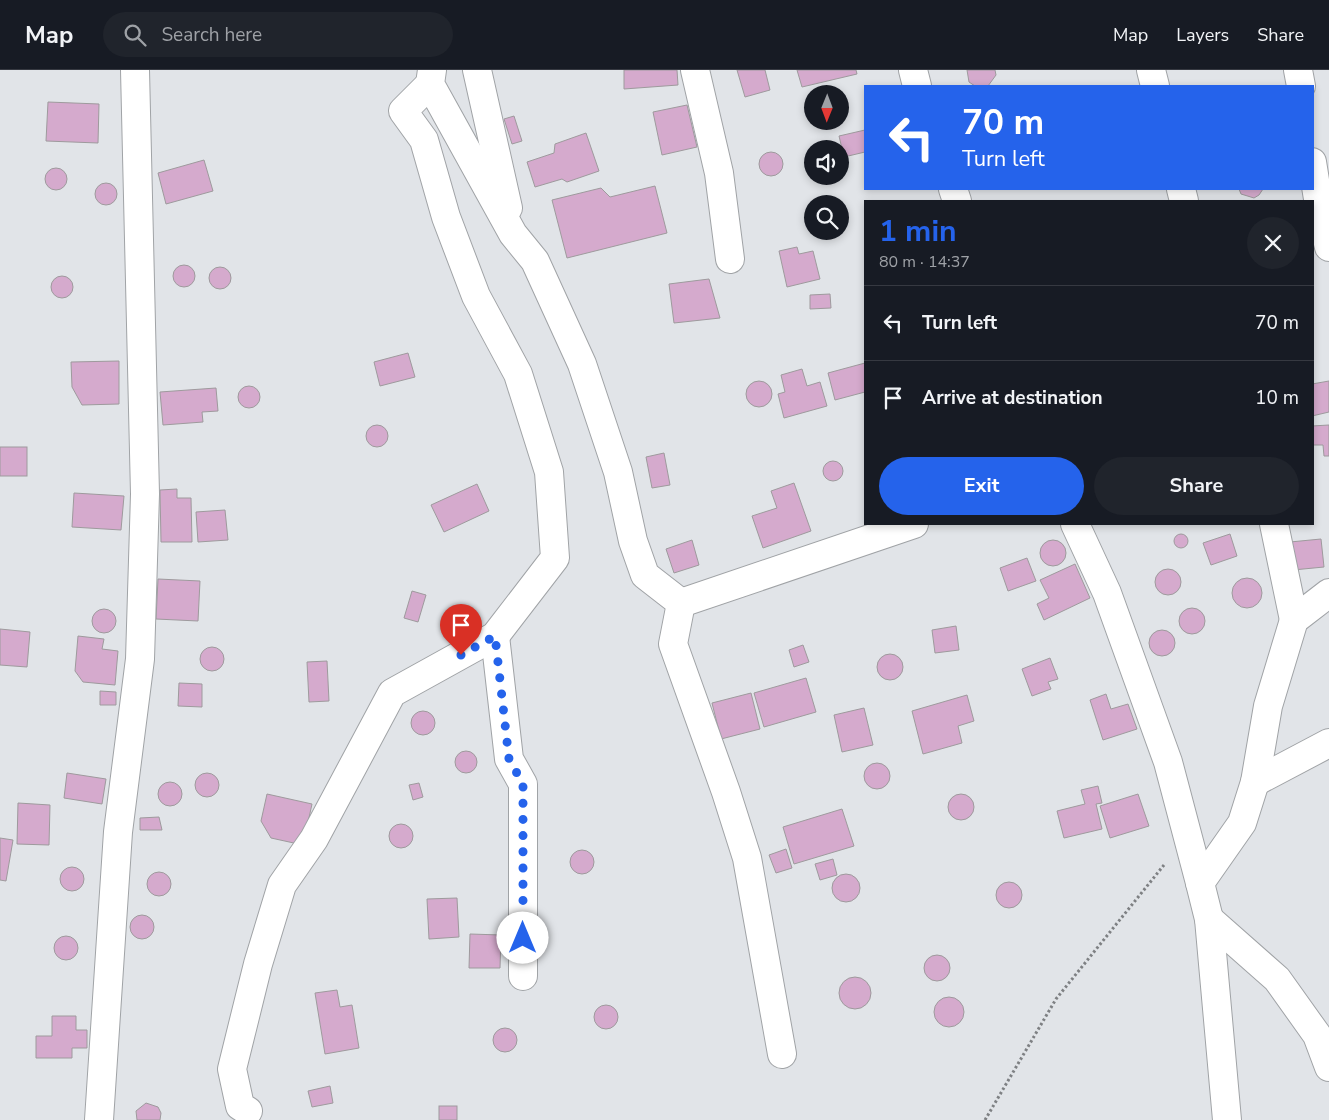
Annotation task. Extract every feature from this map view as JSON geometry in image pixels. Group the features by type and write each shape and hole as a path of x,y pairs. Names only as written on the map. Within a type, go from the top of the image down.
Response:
{"street":[{"path":"99,1120 118,832 140,649 145,494 135,70"},
{"path":"477,70 513,234"},
{"path":"694,70 719,172 730,259"},
{"path":"913,70 917,85"},
{"path":"1151,70 1155,85"},
{"path":"1298,70 1301,85"},
{"path":"248,1111 240,1106 232,1069 258,964 282,885 314,839 392,693 495,636 555,558 548,472 518,374 476,296 446,217 424,140 403,111 431,77 513,234 534,261 582,364 618,472 633,541 645,574 682,604"},
{"path":"1314,174 1320,211 1329,247"},
{"path":"682,604 911,525"},
{"path":"1076,525 1106,592 1168,762 1186,837 1200,883 1209,919 1228,1120"},
{"path":"1200,883 1242,823 1255,782 1268,706 1294,620 1274,525"},
{"path":"1294,620 1329,593"},
{"path":"682,604 673,644 726,792 747,858 782,1054"},
{"path":"495,636 509,759 523,784 523,976"},
{"path":"1255,782 1329,743"},
{"path":"1209,919 1277,979 1317,1035 1329,1067"}],"path":[{"path":"985,1120 1056,999 1186,837"}],"building":[{"path":"624,70 677,70 678,85 624,89"},
{"path":"737,70 765,70 770,90 745,97"},
{"path":"797,70 856,70 857,74 802,87"},
{"path":"967,70 995,70 996,75 989,85 974,85 969,82"},
{"path":"48,102 99,104 98,143 46,141"},
{"path":"687,105 697,147 662,155 653,112"},
{"path":"514,116 522,141 512,144 504,119"},
{"path":"864,130 864,152 849,156 849,140 840,140 839,136"},
{"path":"586,133 599,171 567,182 562,179 535,187 527,162 554,153 555,144"},
{"path":"771,152 780,155 783,164 780,173 771,176 762,173 759,164 762,155"},
{"path":"204,160 213,191 166,204 158,173"},
{"path":"56,168 64,171 67,179 64,187 56,190 48,187 45,179 48,171"},
{"path":"106,183 114,186 117,194 114,202 106,205 98,202 95,194 98,186"},
{"path":"655,186 667,233 567,258 552,200 601,188 610,197"},
{"path":"1239,190 1262,190 1254,198 1241,194"},
{"path":"797,247 799,254 813,251 820,279 787,287 779,251"},
{"path":"184,265 192,268 195,276 192,284 184,287 176,284 173,276 176,268"},
{"path":"220,267 228,270 231,278 228,286 220,289 212,286 209,278 212,270"},
{"path":"62,276 70,279 73,287 70,295 62,298 54,295 51,287 54,279"},
{"path":"709,279 720,318 674,323 669,284"},
{"path":"830,294 831,308 810,309 810,295"},
{"path":"408,353 415,377 380,386 374,362"},
{"path":"119,361 119,404 82,405 72,387 71,362"},
{"path":"864,363 864,392 835,400 828,373"},
{"path":"802,369 807,386 820,382 827,406 784,418 778,394 785,392 781,375"},
{"path":"759,381 768,385 772,394 768,403 759,407 750,403 746,394 750,385"},
{"path":"1329,381 1329,412 1314,416 1314,384"},
{"path":"249,386 257,389 260,397 257,405 249,408 241,405 238,397 241,389"},
{"path":"216,388 218,411 202,412 203,422 163,425 160,392"},
{"path":"377,425 385,428 388,436 385,444 377,447 369,444 366,436 369,428"},
{"path":"1329,425 1329,456 1324,456 1323,445 1314,445 1314,426"},
{"path":"0,447 27,447 27,476 0,476"},
{"path":"664,453 670,485 652,488 646,457"},
{"path":"829,461 837,461 843,467 843,475 837,481 829,481 823,475 823,467"},
{"path":"794,483 811,531 763,548 752,516 777,508 771,491"},
{"path":"477,484 489,511 444,532 431,505"},
{"path":"177,489 177,498 191,498 192,542 161,542 160,490"},
{"path":"74,493 124,496 121,530 72,527"},
{"path":"225,510 228,540 198,542 196,512"},
{"path":"1178,534 1184,534 1188,541 1184,548 1178,548 1174,544 1174,538"},
{"path":"1230,534 1237,556 1211,565 1203,543"},
{"path":"1321,539 1324,567 1293,570 1290,542"},
{"path":"692,540 699,565 674,573 666,549"},
{"path":"1053,540 1062,544 1066,553 1062,562 1053,566 1044,562 1040,553 1044,544"},
{"path":"1027,558 1036,581 1008,591 1000,568"},
{"path":"1075,564 1090,598 1044,620 1037,604 1049,598 1040,580"},
{"path":"1168,569 1177,573 1181,582 1177,591 1168,595 1159,591 1155,582 1159,573"},
{"path":"1247,578 1258,582 1262,593 1258,604 1247,608 1236,604 1232,593 1236,582"},
{"path":"158,579 200,581 198,621 156,619"},
{"path":"412,591 426,595 418,622 404,618"},
{"path":"1192,608 1201,612 1205,621 1201,630 1192,634 1183,630 1179,621 1183,612"},
{"path":"104,609 113,612 116,621 113,630 104,633 95,630 92,621 95,612"},
{"path":"956,626 959,650 935,653 932,630"},
{"path":"0,629 30,632 27,667 0,665"},
{"path":"1162,630 1171,634 1175,643 1171,652 1162,656 1153,652 1149,643 1153,634"},
{"path":"78,636 104,639 102,649 118,651 115,685 83,682 75,671"},
{"path":"803,645 809,662 794,667 789,650"},
{"path":"212,647 221,650 224,659 221,668 212,671 203,668 200,659 203,650"},
{"path":"890,654 899,658 903,667 899,676 890,680 881,676 877,667 881,658"},
{"path":"1050,658 1058,679 1048,682 1051,689 1032,696 1022,669"},
{"path":"327,661 329,701 309,702 307,662"},
{"path":"806,678 816,712 764,727 754,693"},
{"path":"179,683 202,684 202,707 178,706"},
{"path":"100,691 116,692 116,705 100,705"},
{"path":"751,693 760,729 721,739 712,703"},
{"path":"1106,694 1111,709 1128,704 1137,729 1103,740 1090,700"},
{"path":"967,695 974,721 958,726 962,743 923,754 912,711"},
{"path":"864,708 873,745 842,752 834,715"},
{"path":"423,711 432,714 435,723 432,732 423,735 414,732 411,723 414,714"},
{"path":"466,751 476,758 477,762 470,772 466,773 456,766 455,762 462,752"},
{"path":"877,763 886,767 890,776 886,785 877,789 868,785 864,776 868,767"},
{"path":"67,773 106,779 102,804 64,798"},
{"path":"207,773 216,776 219,785 216,794 207,797 198,794 195,785 198,776"},
{"path":"170,782 179,785 182,794 179,803 170,806 161,803 158,794 161,785"},
{"path":"419,783 423,797 413,800 409,785"},
{"path":"1098,786 1102,803 1096,804 1102,829 1064,838 1057,811 1085,804 1081,790"},
{"path":"267,794 312,804 303,845 271,838 261,821"},
{"path":"961,794 970,798 974,807 970,816 961,820 952,816 948,807 952,798"},
{"path":"1138,794 1149,826 1110,838 1100,806"},
{"path":"18,803 50,805 49,845 17,844"},
{"path":"842,809 854,846 794,864 783,827"},
{"path":"159,817 162,830 140,830 140,818"},
{"path":"401,824 410,827 413,836 410,845 401,848 392,845 389,836 392,827"},
{"path":"0,838 13,840 6,881 0,880"},
{"path":"786,849 792,868 776,873 769,855"},
{"path":"582,850 591,853 594,862 591,871 582,874 573,871 570,862 573,853"},
{"path":"833,859 837,875 820,880 815,864"},
{"path":"72,867 81,870 84,879 81,888 72,891 63,888 60,879 63,870"},
{"path":"159,872 168,875 171,884 168,893 159,896 150,893 147,884 150,875"},
{"path":"846,874 856,878 860,888 856,898 846,902 836,898 832,888 836,878"},
{"path":"1009,882 1018,886 1022,895 1018,904 1009,908 1000,904 996,895 1000,886"},
{"path":"457,898 459,937 429,939 427,899"},
{"path":"142,915 151,918 154,927 151,936 142,939 133,936 130,927 133,918"},
{"path":"470,934 501,935 500,968 469,968"},
{"path":"66,936 75,939 78,948 75,957 66,960 57,957 54,948 57,939"},
{"path":"937,955 946,959 950,968 946,977 937,981 928,977 924,968 928,959"},
{"path":"855,977 861,978 866,982 870,987 870,999 866,1004 861,1008 855,1009 849,1008 844,1004 840,999 839,993 840,987 844,982 849,978"},
{"path":"337,990 340,1007 352,1005 359,1048 325,1054 315,993"},
{"path":"949,997 960,1001 964,1012 960,1023 949,1027 938,1023 934,1012 938,1001"},
{"path":"606,1005 615,1008 618,1017 615,1026 606,1029 597,1026 594,1017 597,1008"},
{"path":"52,1016 76,1016 76,1030 87,1030 87,1048 72,1048 72,1058 36,1058 36,1036 52,1036"},
{"path":"505,1028 514,1031 517,1040 514,1049 505,1052 496,1049 493,1040 496,1031"},
{"path":"330,1086 333,1103 312,1107 308,1091"},
{"path":"146,1103 158,1107 161,1113 160,1120 137,1120 136,1111"},
{"path":"439,1106 457,1106 457,1120 439,1120"}],"route":[{"path":"461,655 495,636 509,759 523,784 523,938"}]}
